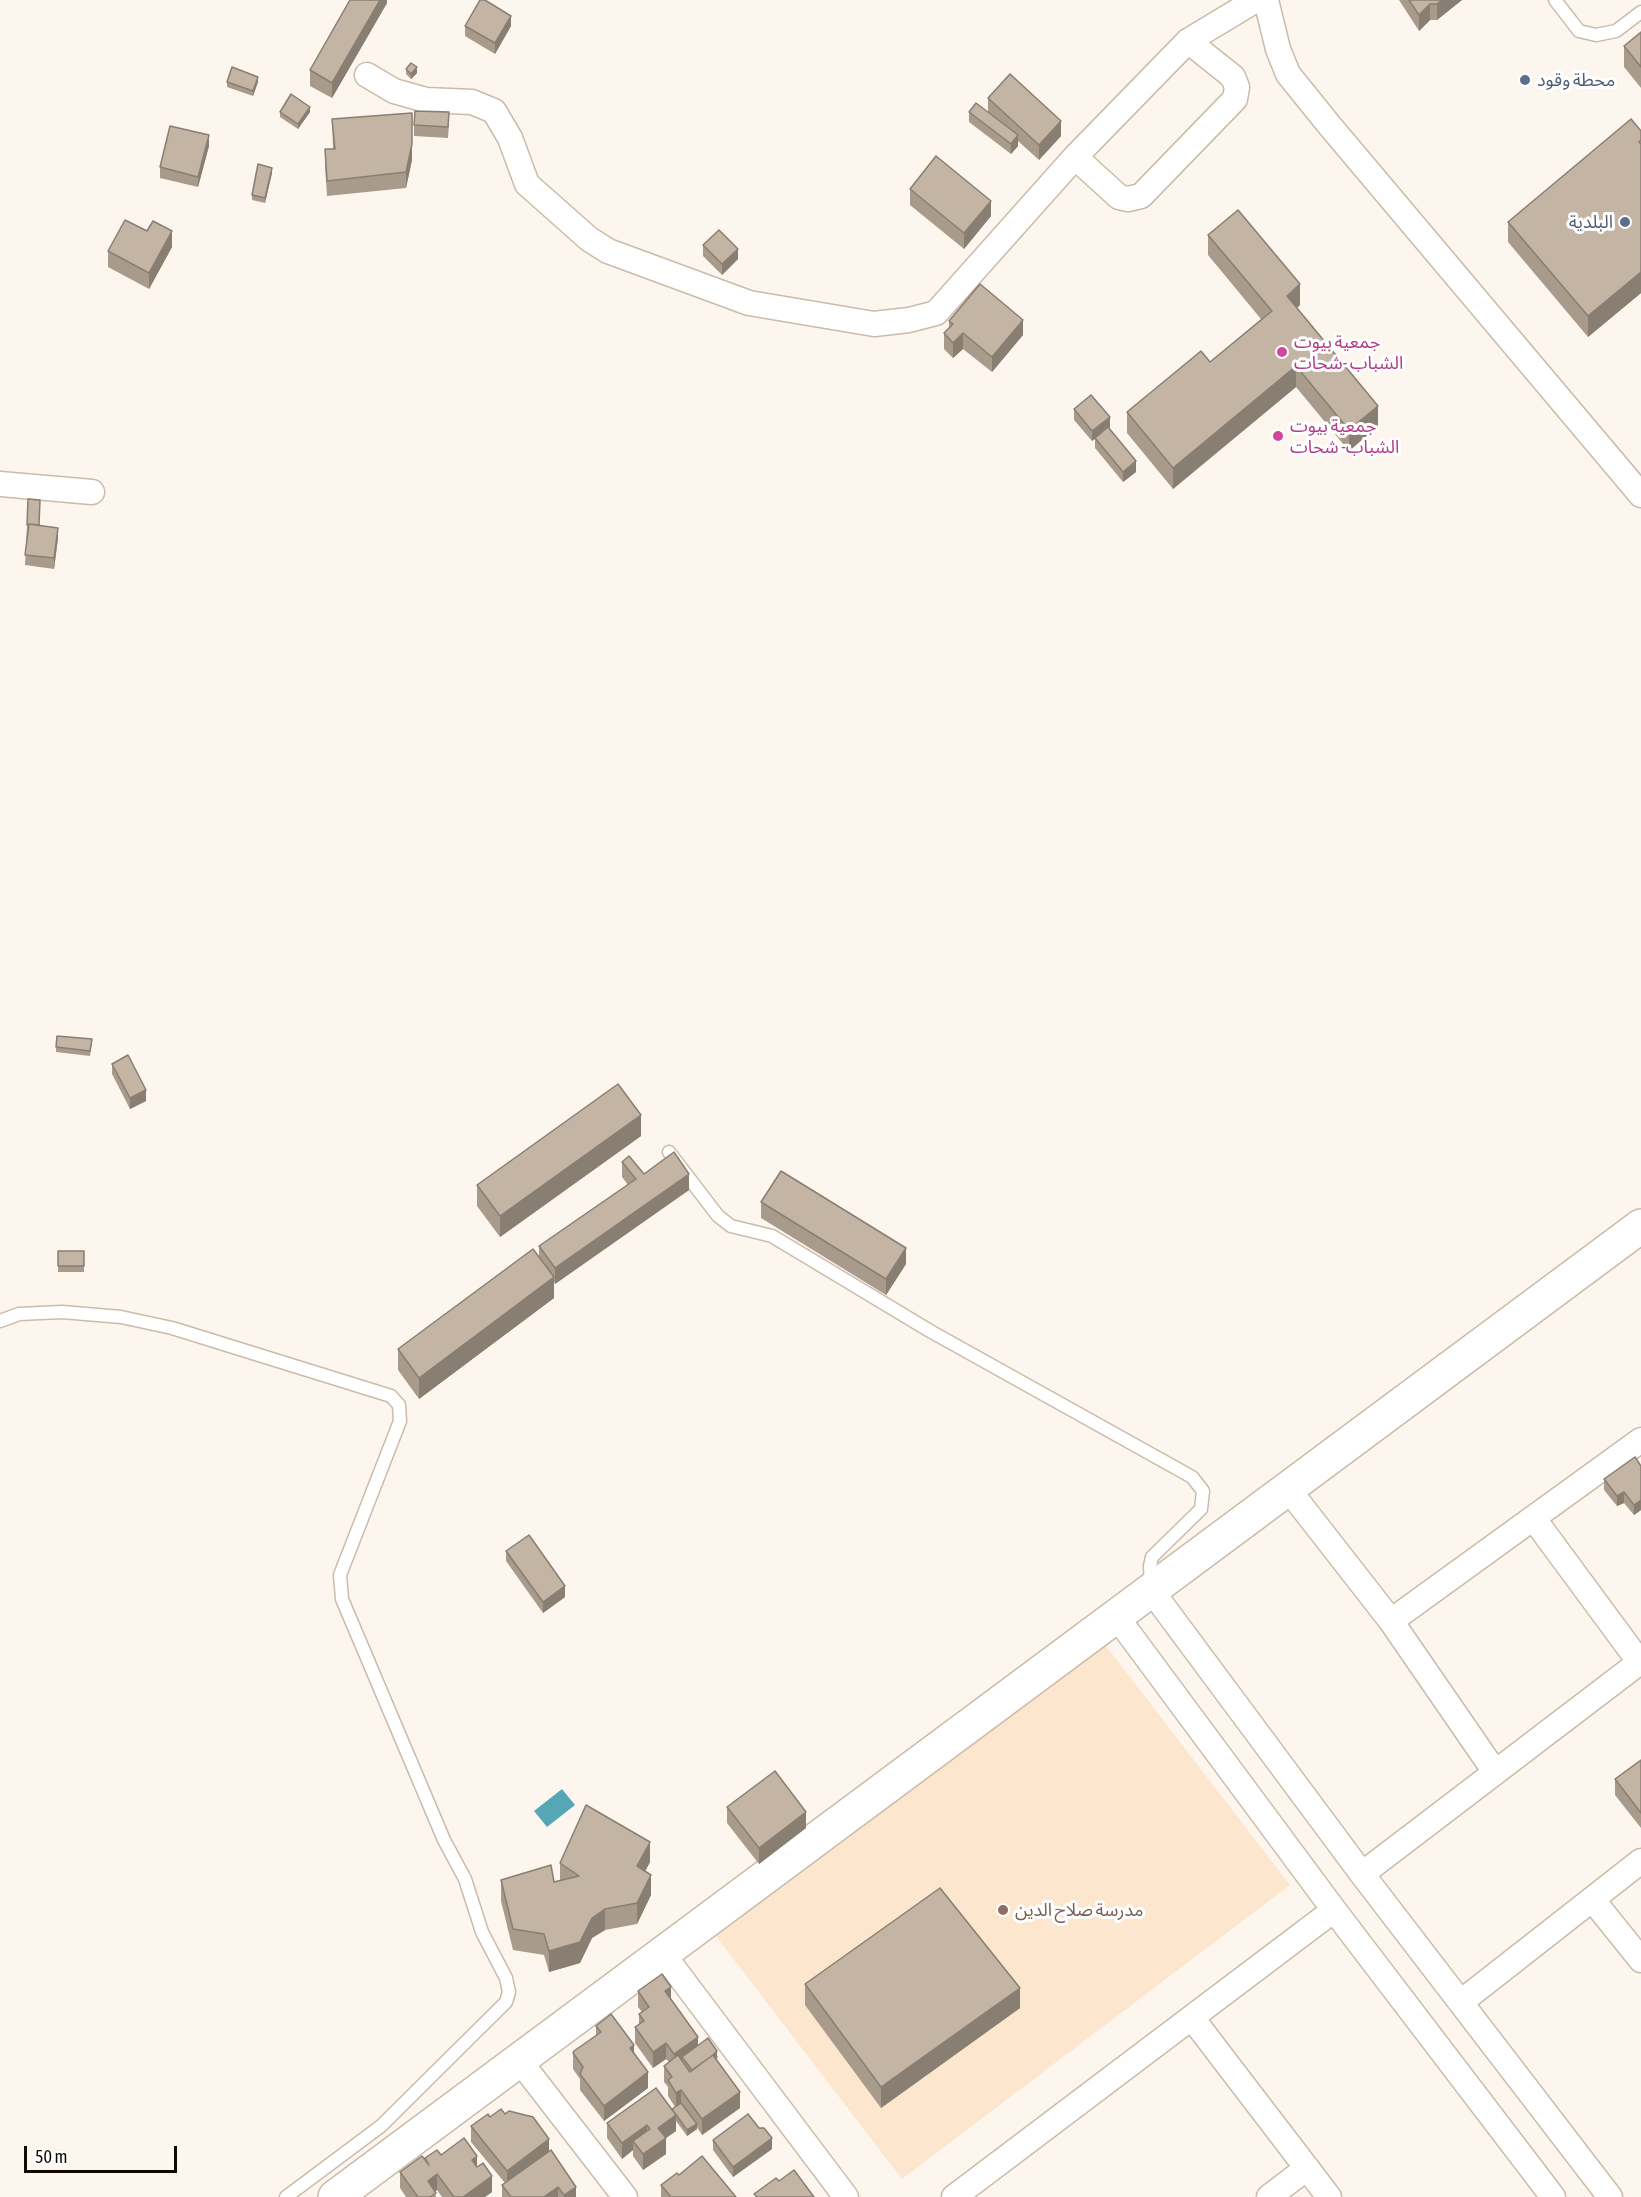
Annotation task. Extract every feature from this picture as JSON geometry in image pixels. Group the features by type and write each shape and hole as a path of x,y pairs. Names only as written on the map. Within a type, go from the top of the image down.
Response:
{"street":[{"path":"367,75 394,91 426,100 472,102 494,111 510,138 526,184 589,239 608,250 749,303 874,324 909,321 936,313 1075,157 1188,41 1256,0"},
{"path":"1266,0 1278,49 1288,74 1329,126 1641,495"},
{"path":"1075,157 1119,196 1128,199 1141,196 1227,108 1235,99 1238,87 1233,77 1188,41"},
{"path":"0,484 93,492"},
{"path":"335,2197 1641,1226"},
{"path":"1391,1621 1641,1440"},
{"path":"1288,1489 1391,1621 1495,1772"},
{"path":"1362,1874 1640,1663 1534,1519"},
{"path":"1152,1590 1362,1874 1610,2197"},
{"path":"1116,1616 1549,2196"},
{"path":"1461,2002 1641,1861"},
{"path":"1592,1899 1641,1960"},
{"path":"954,2197 1334,1910"},
{"path":"663,1954 846,2197"},
{"path":"1192,2018 1329,2197"},
{"path":"519,2060 625,2197"},
{"path":"1269,2197 1307,2168"}],"lane":[{"path":"1555,0 1579,31 1596,35 1616,31 1641,12"},
{"path":"669,1152 718,1216 731,1226 772,1236 930,1331 1192,1477 1203,1491 1201,1509 1152,1557 1150,1566 1152,1590"},
{"path":"0,1321 19,1314 62,1312 121,1317 183,1331 392,1396 399,1405 400,1421 340,1575 342,1599 444,1840 465,1879 482,1932 506,1978 509,1992 506,2002 381,2126 286,2197"}],"shaded area":[{"name":"مدرسة صلاح الدين","path":"1103,1642 1290,1885 902,2179 715,1935"}],"water":[{"path":"562,1789 575,1805 547,1827 534,1811"}],"building":[{"path":"350,0 380,0 332,83 310,70"},
{"path":"480,0 485,0 511,16 495,43 465,26"},
{"path":"1409,0 1442,0 1437,4 1430,4 1419,15"},
{"path":"1641,32 1641,67 1624,46"},
{"path":"411,63 417,67 411,74 406,69"},
{"path":"232,67 258,77 253,91 227,82"},
{"path":"1010,74 1061,121 1039,145 988,98"},
{"path":"291,94 310,107 298,124 280,112"},
{"path":"976,103 1018,135 1011,144 969,112"},
{"path":"415,111 449,112 448,127 414,125"},
{"path":"412,113 412,144 406,172 327,181 325,149 335,149 332,119"},
{"path":"1631,119 1641,131 1639,142 1641,144 1641,272 1588,316 1508,222"},
{"path":"170,126 209,135 198,177 160,167"},
{"path":"936,156 991,201 964,233 910,189"},
{"path":"258,164 272,168 265,198 252,195"},
{"name":"جمعية بيوت الشباب -شحات","path":"1238,210 1300,284 1287,296 1378,406 1349,430 1296,366 1173,468 1127,412 1201,351 1210,362 1272,311 1208,235"},
{"path":"125,220 147,231 153,221 172,231 149,273 108,251"},
{"path":"719,230 738,249 722,264 703,245"},
{"path":"980,284 1023,320 992,357 963,333 953,343 944,333 953,324 949,321"},
{"path":"1091,395 1110,417 1092,431 1074,409"},
{"path":"1108,427 1136,461 1123,472 1095,438"},
{"path":"28,499 40,500 39,525 27,525"},
{"path":"29,524 58,528 54,558 25,555"},
{"path":"57,1036 92,1039 90,1051 56,1047"},
{"path":"128,1055 146,1090 130,1098 112,1064"},
{"path":"618,1084 641,1115 500,1216 477,1185"},
{"path":"674,1152 689,1174 555,1268 539,1246 636,1179 622,1162 629,1156 644,1174"},
{"path":"781,1171 906,1248 886,1279 761,1202"},
{"path":"533,1249 554,1277 419,1378 398,1349"},
{"path":"58,1251 84,1251 84,1266 58,1266"},
{"path":"1635,1457 1641,1466 1641,1500 1634,1505 1624,1492 1617,1496 1604,1479"},
{"path":"529,1535 565,1586 543,1602 506,1551"},
{"path":"1641,1760 1641,1813 1615,1779"},
{"path":"775,1771 806,1812 759,1848 727,1807"},
{"path":"586,1805 650,1842 637,1866 651,1875 637,1903 605,1909 592,1918 580,1942 549,1951 544,1934 513,1929 501,1880 551,1865 554,1882 579,1876 560,1863"},
{"path":"940,1888 1020,1988 881,2087 805,1984"},
{"path":"662,1974 671,1987 665,1991 698,2037 674,2054 666,2043 653,2052 635,2027 644,2021 639,2014 649,2007 638,1991"},
{"path":"611,2014 634,2045 630,2048 648,2072 604,2106 580,2074 583,2067 573,2053 601,2032 596,2026"},
{"path":"708,2038 717,2051 714,2054 717,2057 713,2055 692,2070 682,2057"},
{"path":"678,2055 690,2072 713,2055 740,2092 702,2119 681,2090 676,2093 668,2080 672,2077 664,2066"},
{"path":"656,2088 676,2115 658,2128 666,2138 643,2154 633,2141 650,2129 647,2125 622,2143 607,2123"},
{"path":"681,2103 697,2124 687,2130 672,2109"},
{"path":"501,2109 505,2114 509,2111 533,2117 549,2139 507,2171 471,2126 488,2114 490,2117"},
{"path":"748,2114 759,2128 764,2128 772,2138 733,2167 713,2140"},
{"path":"464,2138 477,2156 472,2160 477,2167 483,2163 492,2176 463,2197 454,2197 437,2174 428,2181 436,2193 430,2197 418,2197 400,2172 422,2156 429,2165 425,2158 437,2150 441,2155"},
{"path":"551,2150 576,2187 564,2195 558,2187 545,2197 511,2197 502,2185"},
{"path":"702,2156 736,2197 671,2197 661,2185 677,2173 679,2175"},
{"path":"794,2170 814,2197 757,2197 754,2194 776,2178 779,2181"}],"place":[{"name":"محطة وقود","path":"1525,80"},
{"name":"البلدية","path":"1625,222"},
{"name":"جمعية بيوت الشباب -شحات","path":"1282,352"},
{"name":"جمعية بيوت الشباب- شحات","path":"1278,436"},
{"name":"مدرسة صلاح الدين","path":"1003,1910"}]}
